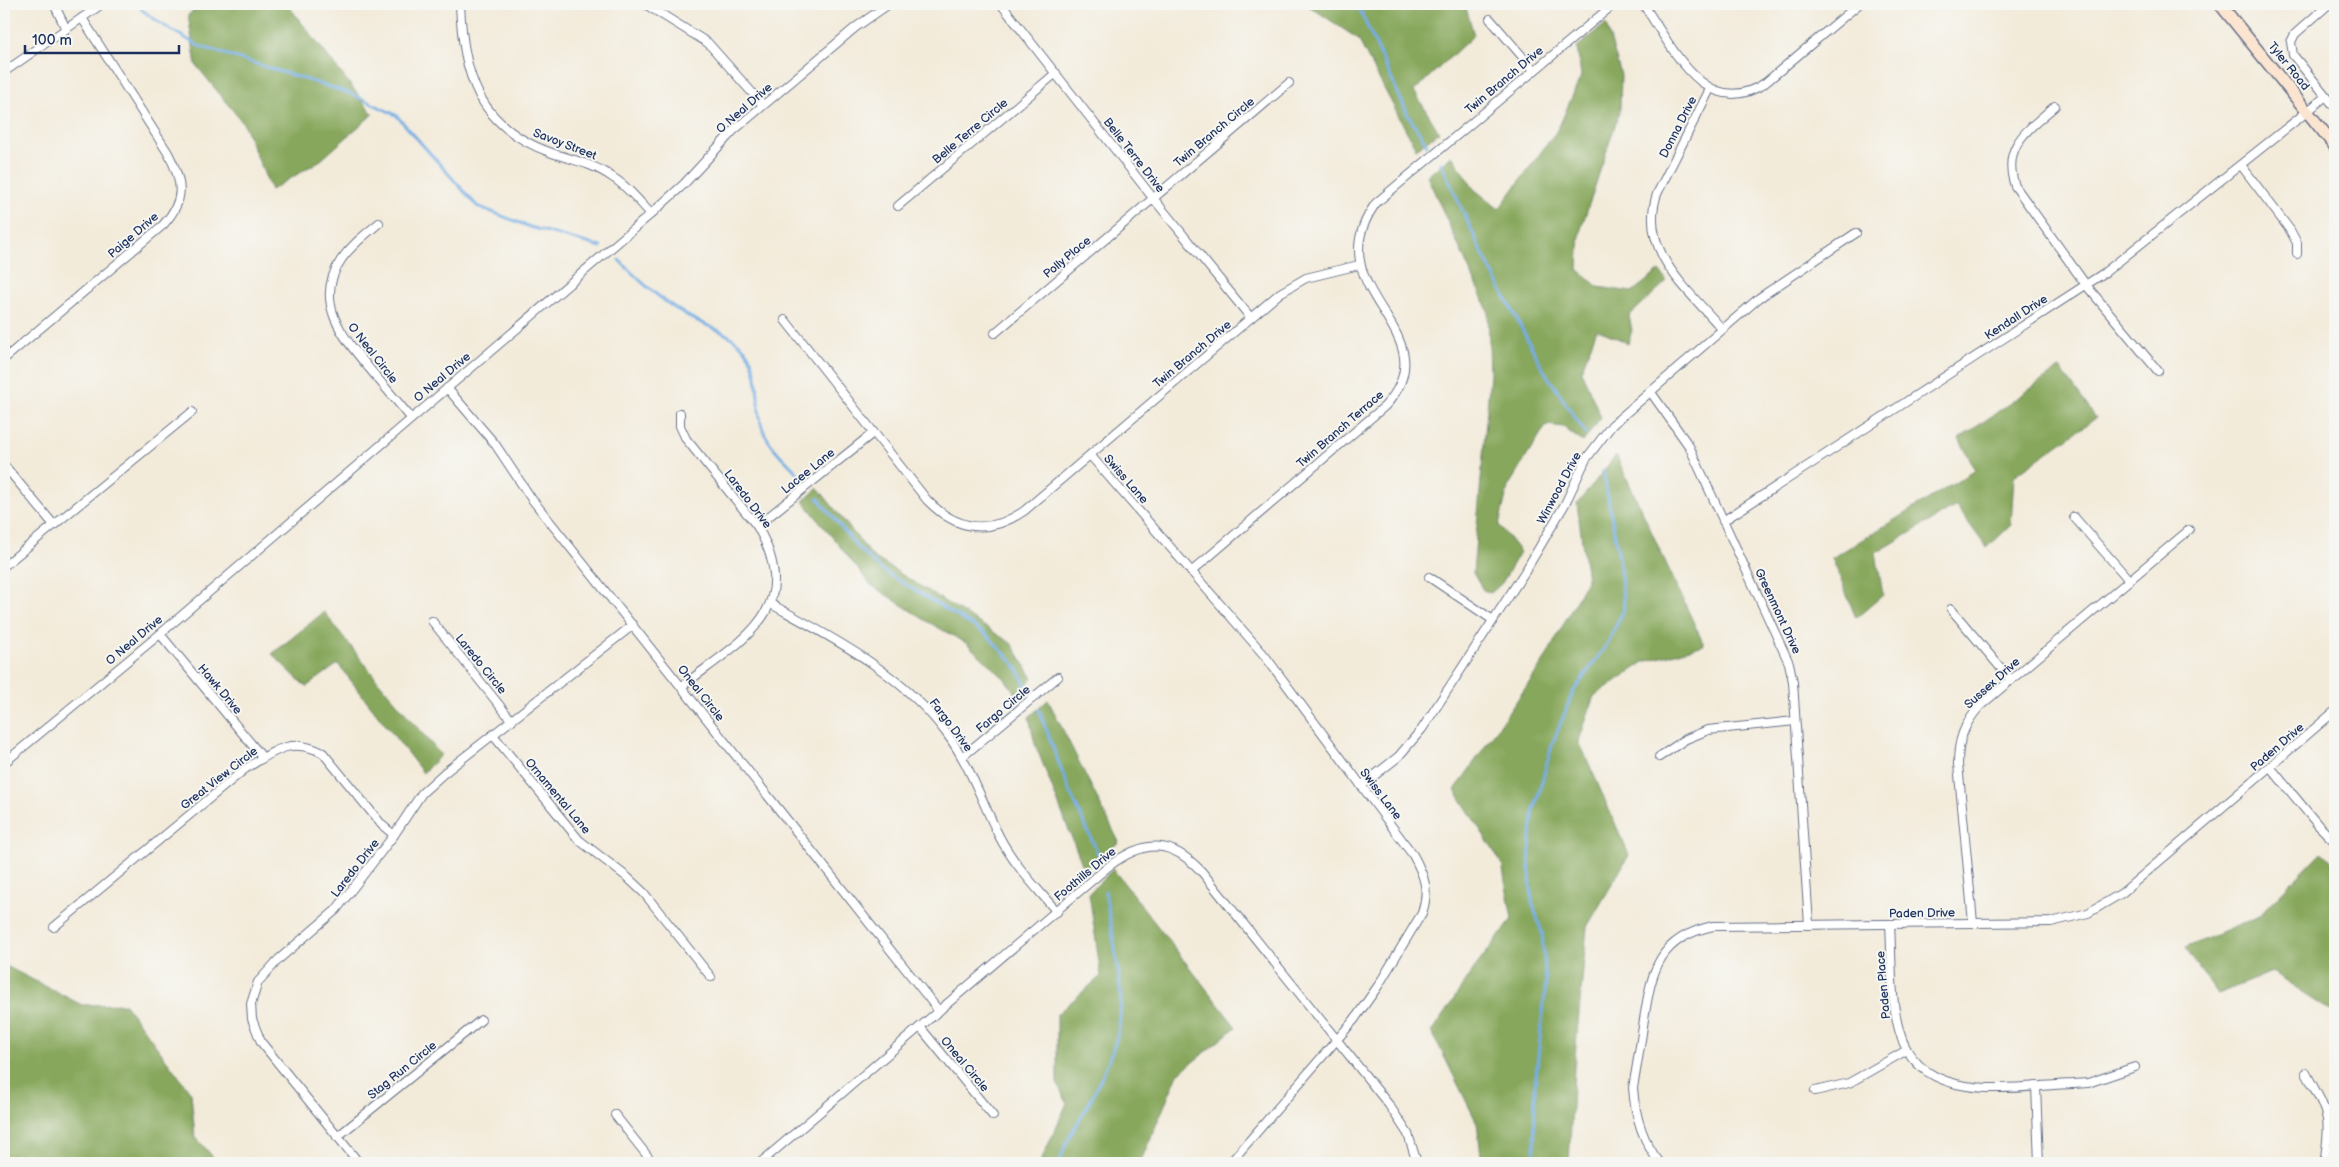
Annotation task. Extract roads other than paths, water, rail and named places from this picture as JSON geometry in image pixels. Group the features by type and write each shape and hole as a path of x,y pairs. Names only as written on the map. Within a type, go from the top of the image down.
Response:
{"street":[{"path":"54,4 66,29"},
{"path":"4,72 102,4"},
{"name":"Savoy Street","path":"460,4 466,66 480,96 499,121 529,144 605,172 622,185 651,214"},
{"path":"645,4 708,43 763,105"},
{"name":"O Neal Drive","path":"4,763 160,634 651,214 684,184 733,131 763,105 880,6 889,4"},
{"name":"Belle Terre Drive","path":"1001,4 1153,198 1251,318"},
{"name":"Twin Branch Drive","path":"785,320 873,433 938,511 948,519 968,526 993,526 1014,518 1294,284 1317,274 1359,266 1360,234 1368,213 1376,203 1533,69 1614,4"},
{"path":"1642,4 1691,74 1710,89"},
{"name":"Donna Drive","path":"1722,329 1659,253 1652,224 1653,205 1657,194 1710,89 1729,94 1756,89 1859,4"},
{"name":"Tyler Road","path":"2220,4 2335,146"},
{"path":"2329,4 2295,34 2291,42 2293,55 2335,107"},
{"name":"Paige Drive","path":"4,359 163,225 176,207 180,195 176,169 168,153 82,18"},
{"path":"1490,19 1533,69"},
{"name":"Belle Terre Circle","path":"898,206 1056,73"},
{"name":"Twin Branch Circle","path":"1153,198 1289,83"},
{"name":"Kendall Drive","path":"1723,521 2104,273 2326,96"},
{"path":"2056,106 2020,138 2010,167 2015,186 2086,285 2158,371"},
{"path":"2240,165 2290,230 2297,242 2297,254"},
{"name":"Polly Place","path":"995,333 1153,198"},
{"name":"O Neal Circle","path":"379,223 341,260 333,280 331,306 339,330 411,418"},
{"name":"Winwood Drive","path":"1361,786 1398,757 1422,729 1551,530 1586,459 1612,425 1722,329 1780,282 1856,232"},
{"name":"Twin Branch Terrace","path":"1191,572 1385,406 1400,387 1405,367 1402,348 1359,266"},
{"name":"Oneal Circle","path":"446,388 495,444 531,498 939,1011"},
{"name":"Greenmont Drive","path":"1650,391 1679,429 1689,446 1782,644 1793,682 1809,926"},
{"path":"4,566 192,412"},
{"name":"Laredo Drive","path":"680,413 680,426 686,439 757,526 766,542 774,567 775,579 772,604 763,618 746,637 682,687"},
{"name":"Lacee Lane","path":"757,526 873,433"},
{"name":"Swiss Lane","path":"1090,455 1265,656 1420,868 1427,888 1426,900 1416,925 1378,986 1336,1041 1230,1163"},
{"path":"4,464 54,525"},
{"path":"2074,517 2128,580"},
{"name":"Sussex Drive","path":"1973,923 1958,750 1961,736 1972,715 2128,580 2189,530"},
{"path":"1429,577 1493,620"},
{"name":"Fargo Drive","path":"772,604 875,664 896,680 920,703 947,734 962,758 1012,858 1057,912"},
{"path":"1951,609 2011,680"},
{"name":"Laredo Circle","path":"432,621 512,721"},
{"name":"Laredo Drive","path":"359,1163 261,1042 252,1019 251,1004 258,982 267,970 336,910 394,835 422,793 444,773 633,625"},
{"name":"Hawk Drive","path":"160,634 263,758"},
{"name":"Fargo Circle","path":"962,758 1058,677"},
{"name":"Paden Drive","path":"1660,1163 1643,1137 1634,1106 1634,1088 1651,979 1662,957 1677,940 1698,930 1713,926 1809,926 2063,920 2103,906 2122,893 2335,711"},
{"path":"1660,756 1686,739 1708,730 1795,721"},
{"name":"Ornamental Lane","path":"493,735 579,840 627,877 644,893 711,977"},
{"name":"Great View Circle","path":"54,927 245,769 288,745 300,745 323,753 382,825 394,835"},
{"path":"2270,768 2303,808 2335,842"},
{"name":"Foothills Drive","path":"760,1163 1122,856 1146,847 1170,848 1181,853 1202,872 1401,1123 1408,1134 1417,1163"},
{"name":"Paden Place","path":"1890,924 1896,1016 1907,1050 1932,1074 1959,1086 1984,1088 2088,1083 2135,1067"},
{"name":"Stag Run Circle","path":"337,1137 481,1020"},
{"name":"Oneal Circle","path":"920,1027 993,1116"},
{"path":"1815,1091 1849,1083 1907,1050"},
{"path":"2306,1073 2328,1118 2329,1130 2324,1163"},
{"path":"2036,1086 2038,1163"},
{"path":"614,1115 653,1163"}],"waterway":[{"path":"140,4 142,10 161,24 199,46 352,94 396,115 477,206 530,227 601,247"},
{"path":"1357,4 1408,115 1427,145"},
{"path":"1441,163 1482,253 1543,369 1586,434"},
{"path":"619,260 643,283 667,302 686,315 732,338 745,350 754,367 760,417 765,434 773,447 799,475"},
{"path":"1534,1163 1535,1085 1546,982 1542,933 1532,902 1529,861 1533,814 1552,745 1573,692 1607,644 1624,609 1619,557 1603,471"},
{"path":"818,498 856,546 882,570 986,634 1016,666 1027,688"},
{"path":"1039,710 1069,790 1101,860"},
{"path":"1060,1163 1068,1141 1088,1105 1104,1070 1118,1032 1120,992 1105,891"}]}
